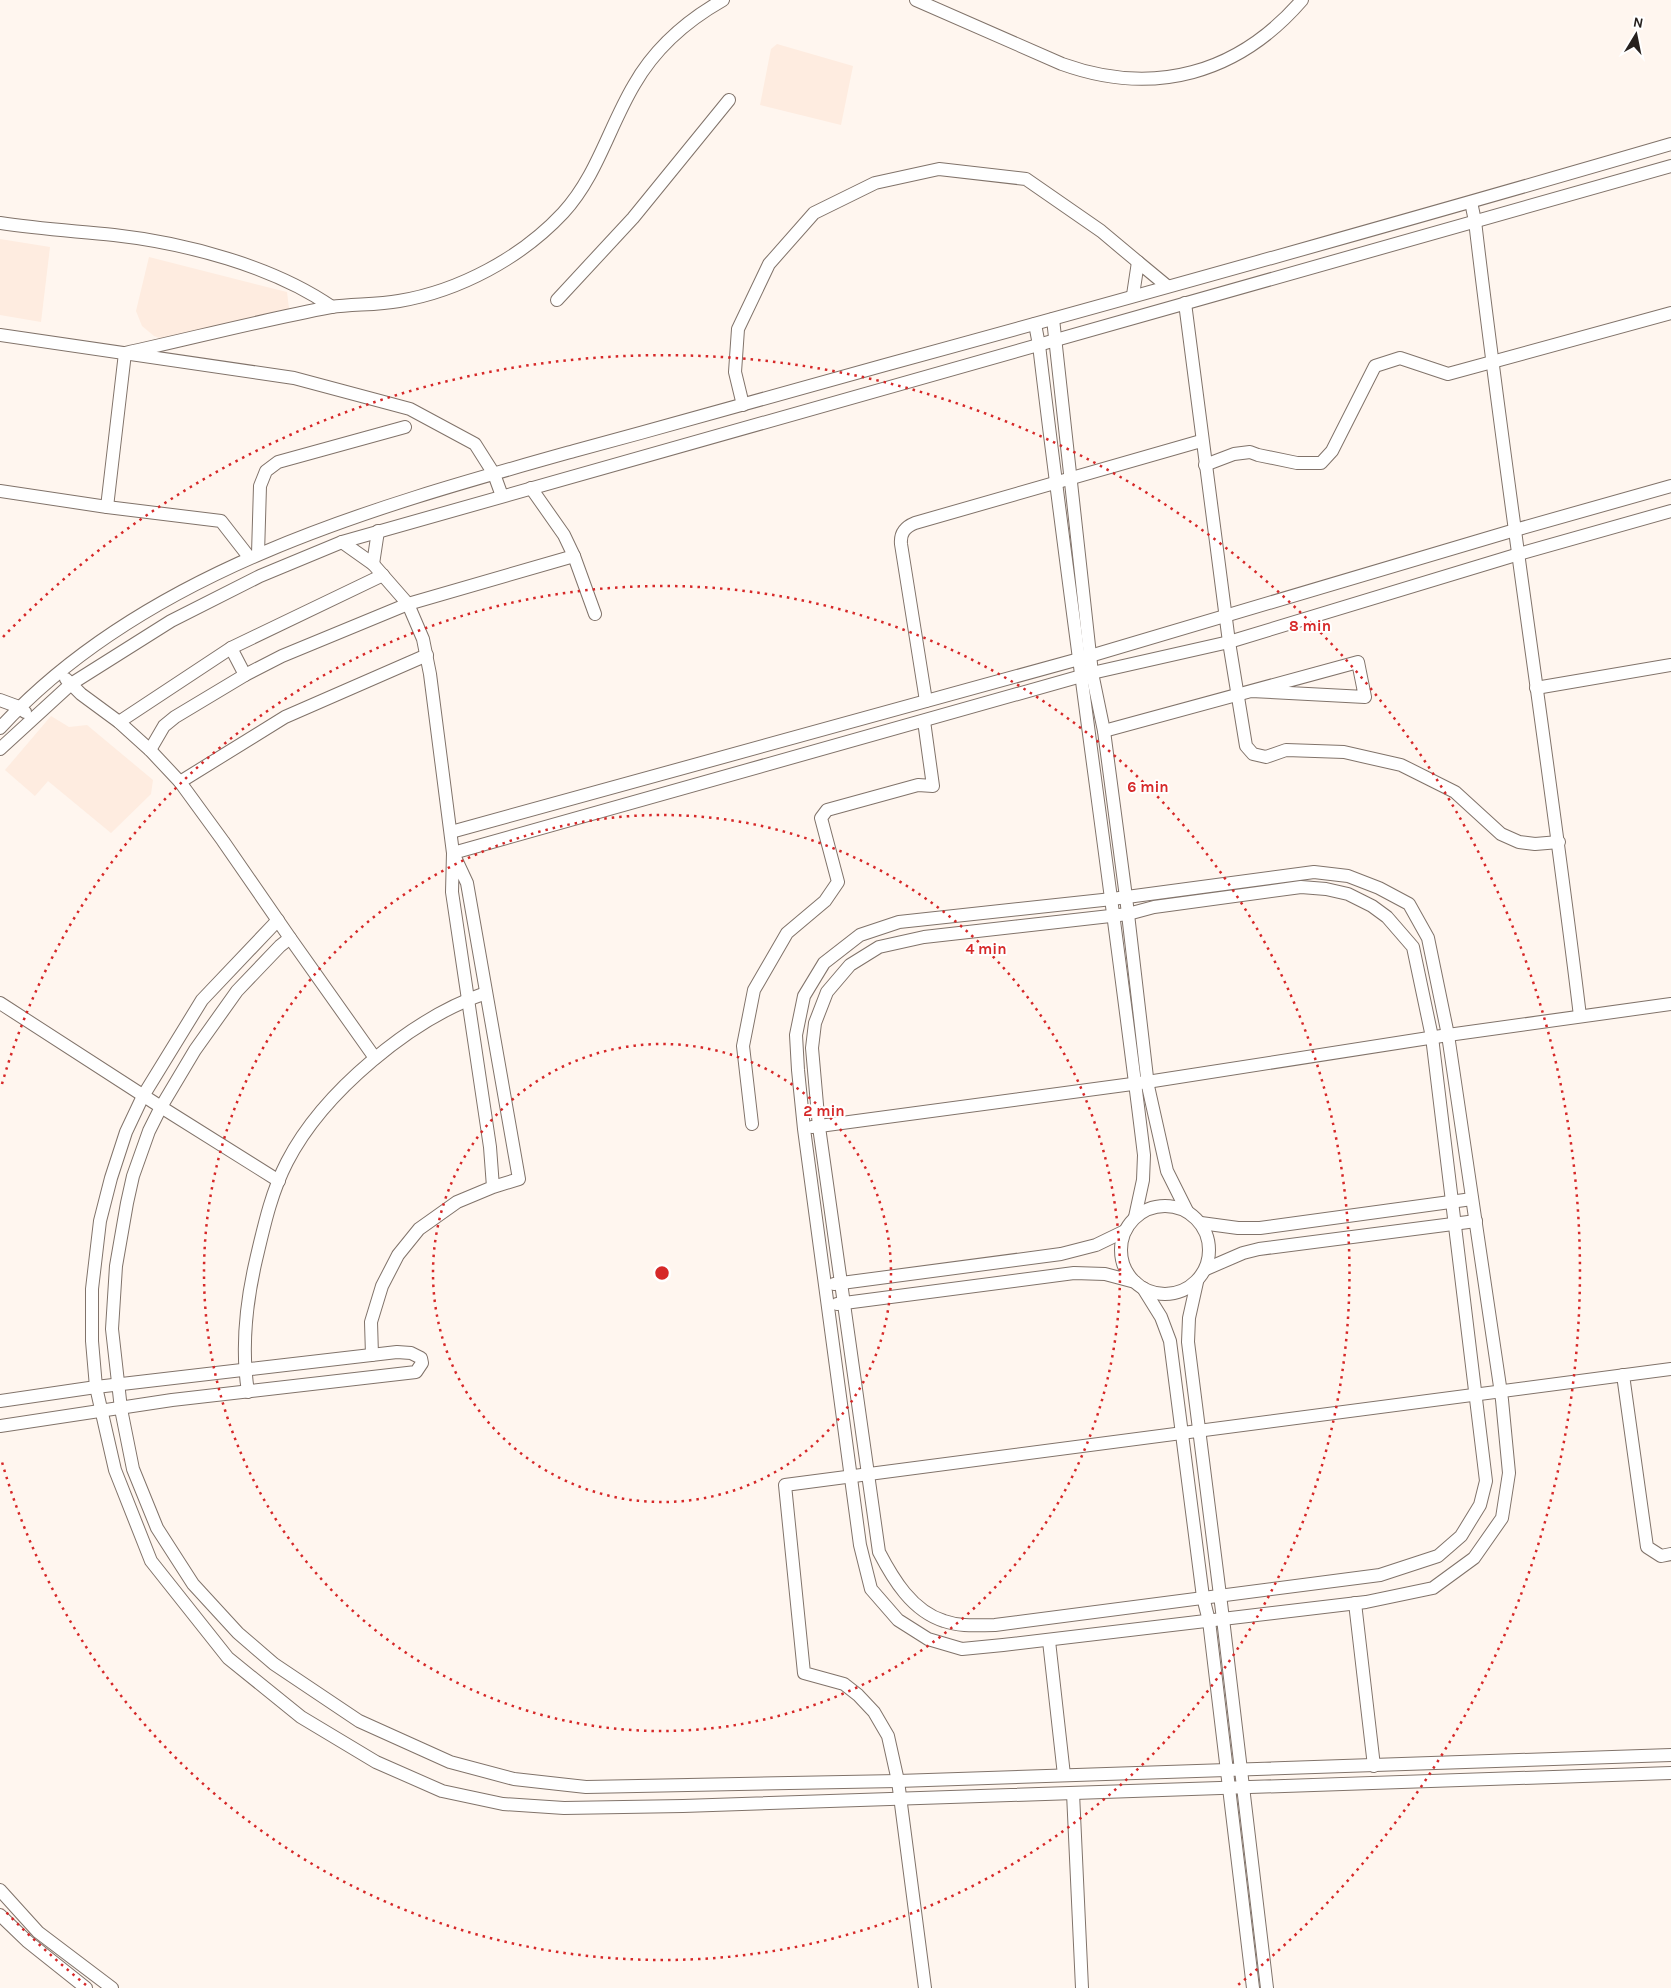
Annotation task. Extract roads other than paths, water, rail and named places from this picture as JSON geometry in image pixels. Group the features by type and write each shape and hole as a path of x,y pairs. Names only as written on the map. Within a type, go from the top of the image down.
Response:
{"street":[{"path":"125,353 332,307 400,301 477,277 507,260 537,237 563,213 590,178 633,86 649,60 679,30 698,15 723,0"},
{"path":"916,0 1062,64 1087,73 1112,78 1139,80 1162,79 1185,74 1215,65 1238,54 1280,24 1302,0"},
{"path":"557,300 633,218 729,100"},
{"path":"0,728 19,707 60,672 124,624 254,556 345,520 494,474 1471,202 1671,144"},
{"path":"0,749 71,684 171,621 260,576 342,542 1671,166"},
{"path":"743,405 735,372 738,329 768,264 814,213 875,183 939,169 1026,179 1101,231 1167,286"},
{"path":"1471,202 1536,688 1559,842 1580,1016"},
{"path":"0,224 116,236 173,246 247,264 312,293 332,307"},
{"path":"1133,295 1138,262"},
{"path":"1185,303 1229,642 1246,746 1253,754 1266,757 1286,750 1344,752 1401,765 1455,792 1501,834 1519,842 1535,844 1559,842"},
{"path":"1205,465 1234,454 1250,452 1297,463 1321,463 1332,451 1375,366 1400,358 1448,374 1671,313"},
{"path":"1054,318 1071,477 1084,658 1112,899 1121,915"},
{"path":"1035,324 1055,482 1084,658"},
{"path":"0,335 294,378 410,409 475,444 494,474 502,496"},
{"path":"107,507 125,353"},
{"path":"254,556 260,486 266,470 278,462 405,427"},
{"path":"926,701 900,544 905,528 915,523 1071,477 1202,441"},
{"path":"451,832 1084,658 1515,530 1671,486"},
{"path":"531,488 558,526 574,556 595,614"},
{"path":"0,491 221,521 254,556"},
{"path":"453,853 1086,675 1229,642 1519,554 1671,511"},
{"path":"373,564 378,531"},
{"path":"342,542 373,564 408,604 416,620 427,655 451,832 453,853 452,892 490,1148 494,1187"},
{"path":"150,750 164,726 170,721 245,675 282,656 408,604 574,556"},
{"path":"119,722 232,648 384,575"},
{"path":"232,648 245,675"},
{"path":"180,782 285,717 427,655"},
{"path":"1104,731 1238,694 1358,662 1365,697 1251,691"},
{"path":"1536,688 1671,665"},
{"path":"60,672 81,694 119,722 150,750 180,782 376,1058"},
{"path":"1086,675 1104,731 1126,897 1121,915 1141,1083 1144,1167 1141,1195 1135,1217 1125,1231 1121,1253 1128,1273 1139,1285 1161,1317 1170,1341 1180,1433 1203,1597 1209,1621 1254,1988"},
{"path":"0,700 19,707 33,718"},
{"path":"752,1124 743,1046 754,990 787,933 825,901 838,882 821,818 827,810 918,785 934,786 924,721"},
{"path":"372,1355 371,1322 382,1286 398,1255 419,1229 457,1202 520,1179 467,883 453,853"},
{"path":"1314,872 1348,876 1379,888 1409,904 1428,938 1448,1035 1500,1392 1509,1473 1502,1518 1474,1558 1433,1588 1355,1603 1049,1641 962,1649 928,1640 898,1620 872,1589 860,1545 804,1129 796,1035 804,996 824,962 860,935 899,922 1126,897 1314,872"},
{"path":"1301,887 1326,889 1348,894 1372,906 1387,917 1413,947 1432,1037 1486,1481 1480,1505 1461,1536 1438,1556 1380,1575 995,1625 968,1626 943,1621 918,1607 895,1582 878,1552 819,1127 812,1048 815,1023 827,992 850,965 879,947 924,937 1121,915 1154,907 1301,887"},
{"path":"278,920 202,1000 143,1096 126,1132 100,1221 92,1289 92,1341 96,1388 115,1470 151,1561 228,1658 301,1716 376,1762 442,1791 503,1804 564,1808 683,1806 1671,1773"},
{"path":"290,938 237,991 195,1050 149,1131 133,1176 116,1266 112,1329 121,1409 133,1469 157,1528 193,1584 238,1633 274,1664 359,1721 450,1762 514,1779 586,1788 898,1782 1241,1768 1374,1766 1671,1754"},
{"path":"248,1392 244,1340 249,1292 270,1201 287,1161 318,1115 376,1058 410,1032 467,999 486,993"},
{"path":"0,1003 279,1181"},
{"path":"804,1129 1141,1083 1432,1037 1671,1004"},
{"path":"1141,1083 1167,1170 1187,1211"},
{"path":"1201,1223 1238,1228 1260,1228 1472,1199"},
{"path":"1135,1217 1147,1210 1160,1206 1174,1206 1187,1211 1201,1223 1209,1240 1209,1260 1197,1282 1189,1318 1188,1342 1267,1988"},
{"path":"1206,1268 1243,1253 1259,1249 1476,1221"},
{"path":"825,1285 1061,1254 1096,1244 1125,1231"},
{"path":"827,1306 1074,1273 1105,1274 1139,1285 1153,1292 1165,1294 1187,1289 1197,1282"},
{"path":"0,1401 397,1352 411,1353 421,1358 422,1363 416,1372 172,1400 0,1426"},
{"path":"925,1988 901,1799 888,1736 874,1712 858,1695 844,1684 804,1673 785,1485 1671,1369"},
{"path":"1623,1375 1647,1547 1661,1556 1671,1554"},
{"path":"1355,1603 1374,1766"},
{"path":"1049,1641 1064,1775"},
{"path":"1073,1793 1082,1988"},
{"path":"0,1890 38,1932 112,1988"},
{"path":"0,1916 27,1941 86,1988"}]}
